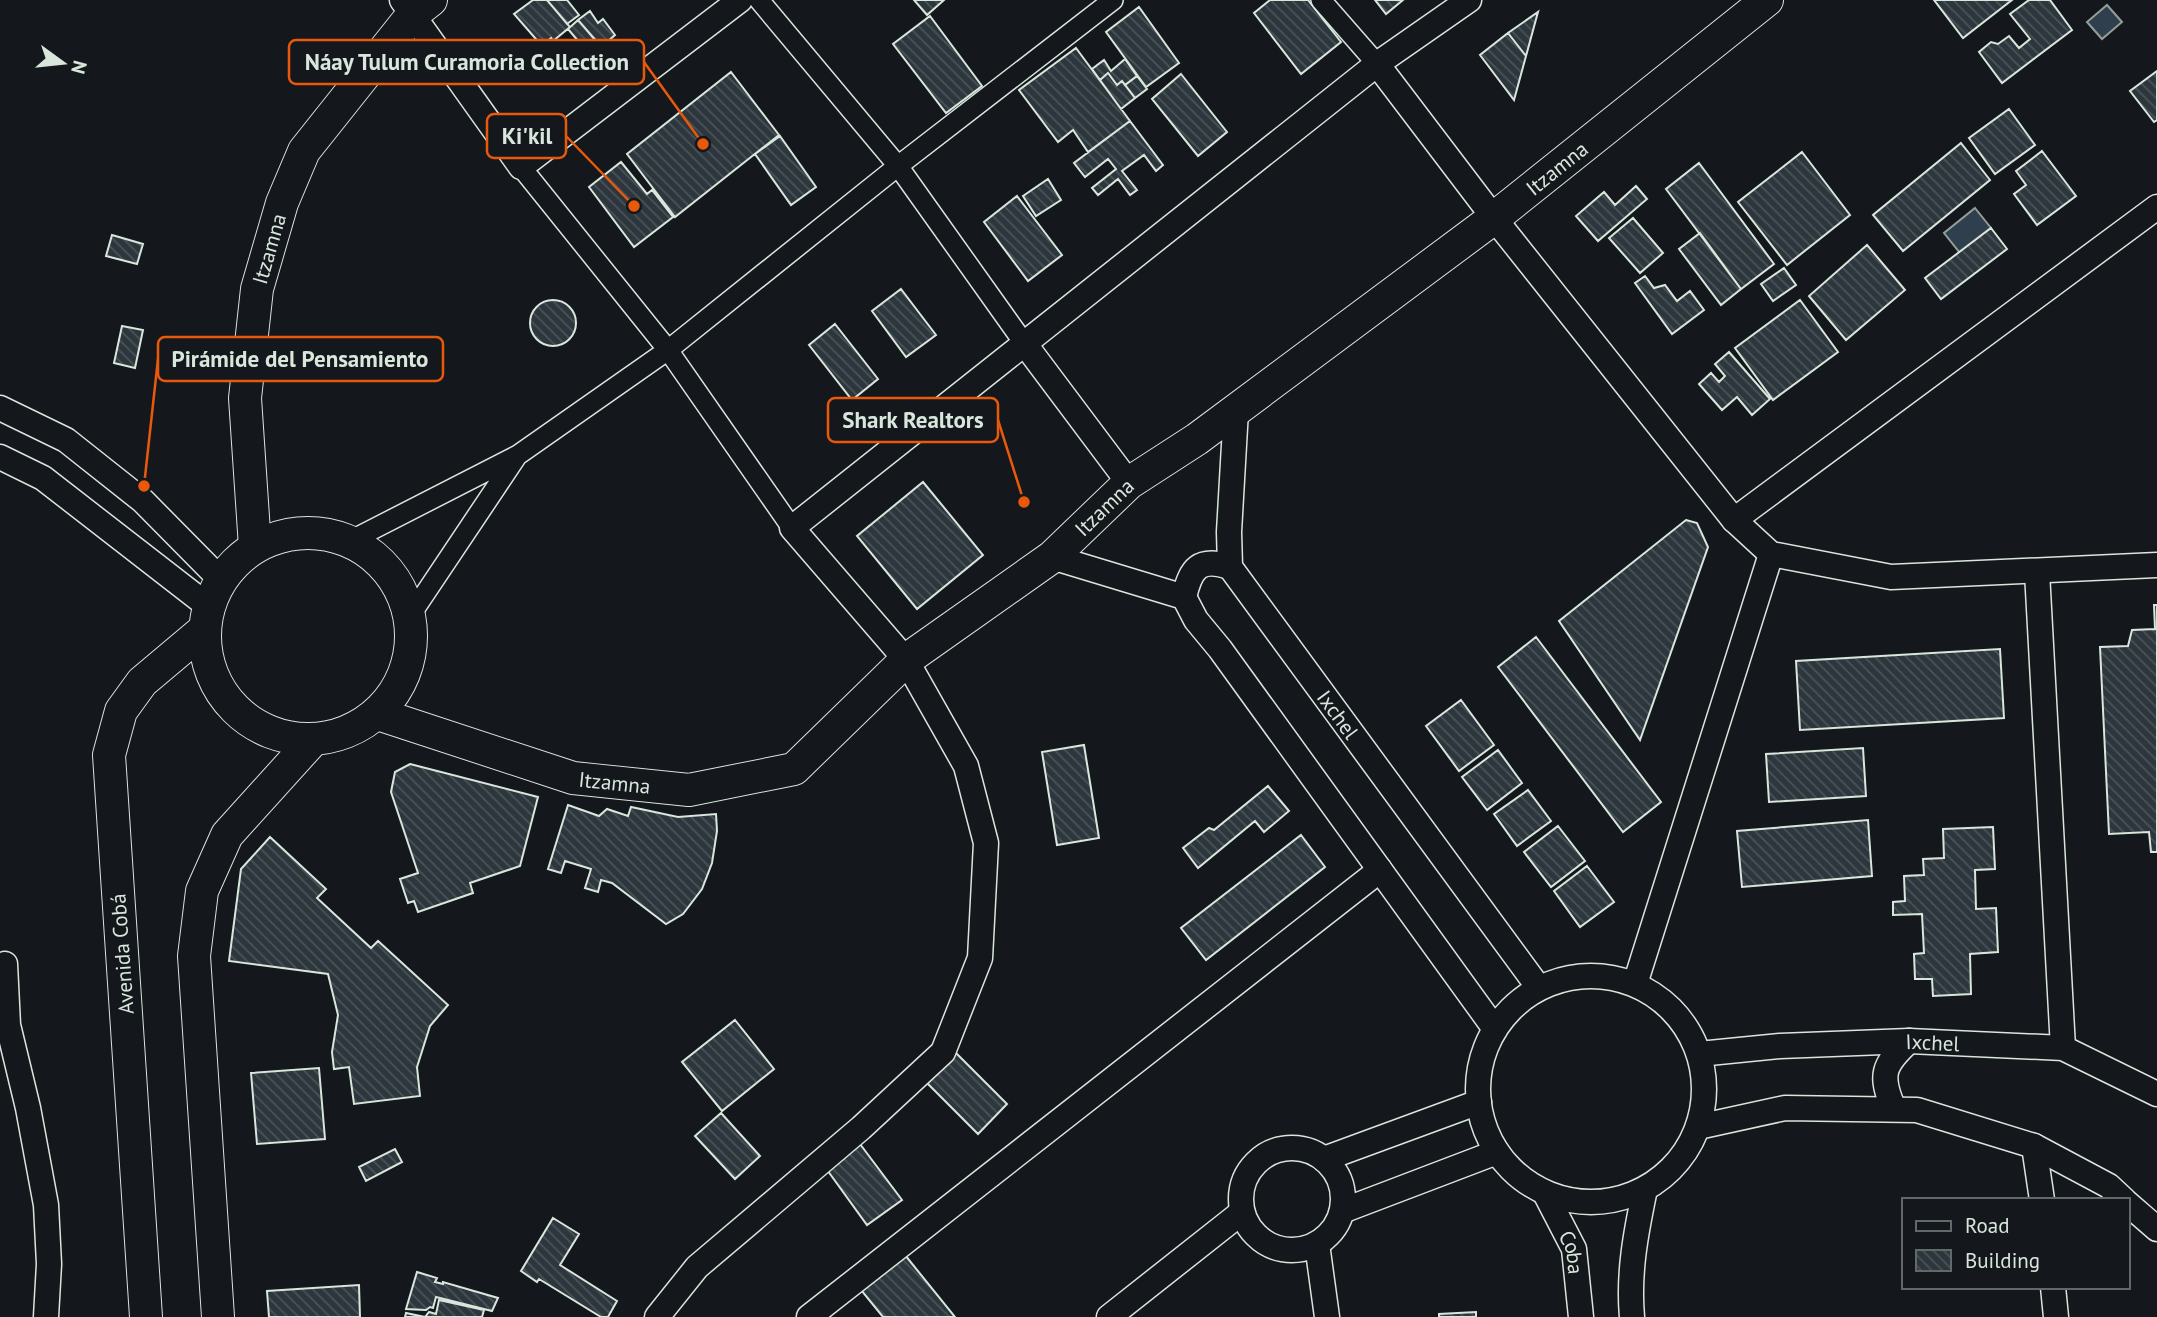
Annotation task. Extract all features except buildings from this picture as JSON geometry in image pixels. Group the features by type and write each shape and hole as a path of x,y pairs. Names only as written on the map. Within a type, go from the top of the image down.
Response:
{"street":[{"path":"521,167 740,0"},
{"path":"759,0 898,166 1024,343 1129,483"},
{"path":"351,541 518,455 668,350 898,166 1113,0"},
{"path":"1321,0 1377,64 1494,218 1734,520 1771,554 1891,577 2157,565"},
{"path":"792,528 1377,64 1469,0"},
{"name":"Itzamna","path":"377,714 573,778 689,790 793,769 906,660 1052,556 1129,483 1197,439 1494,218 1767,0"},
{"path":"415,5 521,167 668,350 792,528 906,660 966,766 986,843 980,958 943,1052 861,1128 697,1266 657,1317"},
{"name":"Itzamna","path":"255,547 245,398 257,289 282,203 304,151 415,5"},
{"path":"1734,520 2157,207"},
{"path":"0,408 66,440 143,501 212,606"},
{"path":"1236,410 1230,567 1214,562 1195,568 1188,580 1184,597 1196,620 1220,649 1495,1029"},
{"path":"410,616 518,455"},
{"path":"0,457 43,478 212,606"},
{"path":"319,533 351,541 378,559 392,576 399,585 410,616 411,652 400,686 377,714 347,733 312,741 276,736 244,719 220,692 208,662 212,606 230,568 255,547 286,535 319,533"},
{"path":"1635,984 1771,554"},
{"path":"1052,556 1184,597"},
{"name":"Ixchel","path":"1230,567 1539,988"},
{"path":"2037,572 2063,1048"},
{"name":"Avenida Cobá","path":"146,1317 109,755 121,711 142,682 212,606"},
{"path":"218,1317 194,956 202,891 227,835 312,741"},
{"path":"809,1317 1380,870"},
{"path":"5,964 8,1026 28,1108 46,1205 49,1264 46,1317"},
{"path":"1611,977 1635,984 1657,996 1675,1012 1689,1032 1699,1054 1704,1090 1698,1127 1686,1152 1668,1173 1645,1189 1621,1199 1595,1203 1570,1201 1545,1193 1510,1169 1488,1136 1479,1102 1481,1064 1495,1029 1514,1006 1539,988 1562,979 1611,977"},
{"path":"1894,1109 1885,1089 1886,1074 1891,1058 1909,1041"},
{"name":"Ixchel","path":"1699,1054 1780,1046 1909,1041 2063,1048 2157,1094"},
{"path":"1324,1159 1479,1102"},
{"path":"1698,1127 1785,1108 1917,1110 2034,1146 2114,1197"},
{"path":"2034,1146 2042,1198"},
{"path":"1299,1148 1324,1159 1339,1177 1343,1188 1342,1211 1336,1227 1317,1244 1305,1249 1278,1249 1255,1236 1247,1225 1242,1212 1243,1184 1249,1171 1270,1152 1299,1148"},
{"path":"1342,1211 1497,1152"},
{"path":"1632,1317 1630,1290 1633,1250 1645,1189"},
{"name":"Coba","path":"1545,1193 1574,1249 1581,1317"},
{"path":"2129,1208 2157,1229"},
{"path":"1109,1317 1242,1212"},
{"path":"1317,1244 1327,1317"},
{"path":"2053,1289 2056,1317"}],"water":[{"path":"2107,5 2122,22 2102,39 2087,22"},
{"path":"1975,208 1991,228 1960,253 1944,233"}],"place":[{"name":"Náay Tulum Curamoria Collection","path":"703,144"},
{"name":"Ki'kil","path":"634,206"},
{"name":"Pirámide del Pensamiento","path":"144,486"},
{"name":"Shark Realtors","path":"1024,502"}]}
